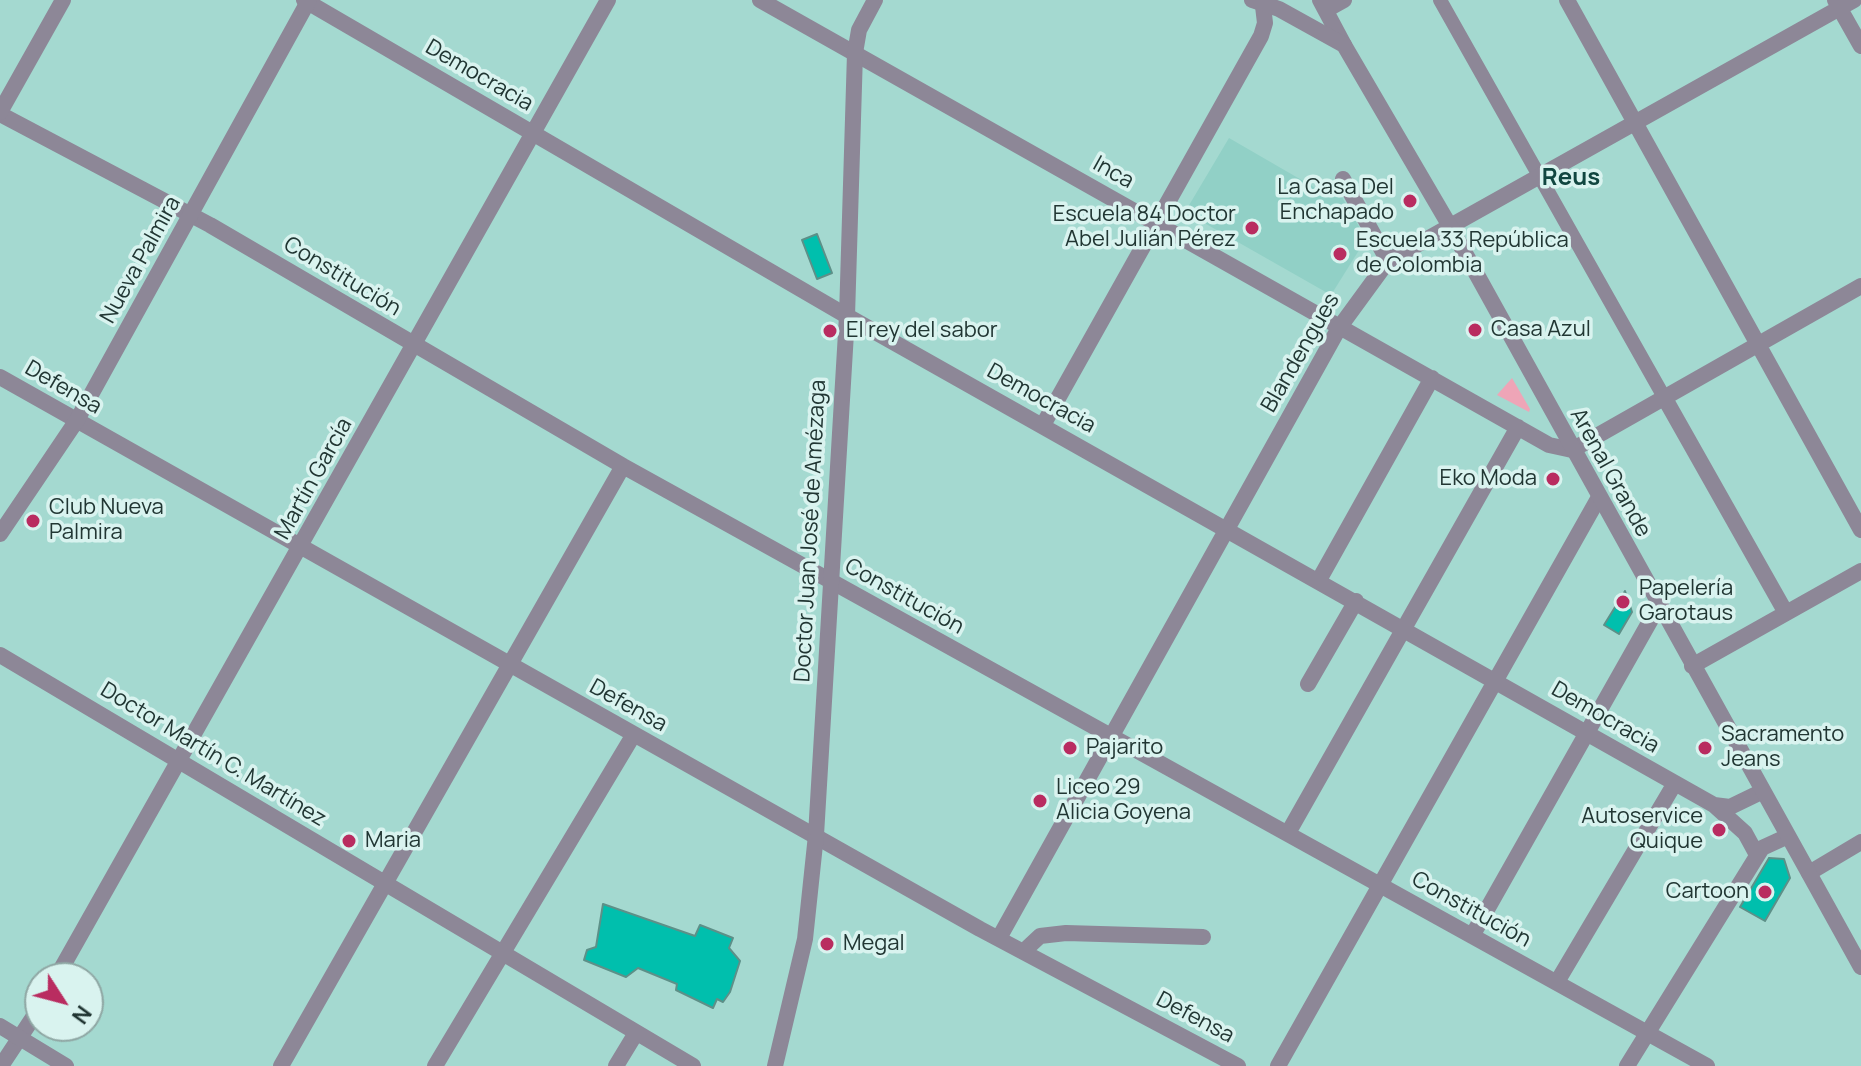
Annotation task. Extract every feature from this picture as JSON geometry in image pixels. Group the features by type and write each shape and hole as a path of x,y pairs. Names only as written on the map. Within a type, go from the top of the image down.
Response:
{"street":[{"path":"0,113 63,0"},
{"name":"Martín García","path":"65,962 608,0"},
{"name":"Inca","path":"760,0 1549,445 1572,450"},
{"name":"Doctor Juan José de Amézaga","path":"775,1066 805,939 816,835 847,316 855,53 859,30 875,0"},
{"path":"1323,5 1344,0"},
{"path":"1440,0 1786,613"},
{"path":"1567,0 1861,530"},
{"name":"Democracia","path":"307,1 847,316 1714,805 1745,833 1757,855"},
{"name":"Nueva Palmira","path":"0,534 77,420 307,1"},
{"path":"1257,3 1279,9 1344,45"},
{"path":"1043,425 1261,36 1265,23 1257,3"},
{"path":"1842,3 1861,46"},
{"name":"Blandengues","path":"999,938 1339,328 1388,261 1636,124 1842,3"},
{"name":"Arenal Grande","path":"1323,5 1451,228 1598,499 1861,967"},
{"name":"Constitución","path":"0,113 192,214 623,466 1707,1066"},
{"path":"1343,179 1388,261"},
{"path":"1572,450 1759,342 1860,289"},
{"name":"Defensa","path":"0,377 999,938 1238,1066"},
{"path":"1319,580 1432,378"},
{"path":"1288,833 1518,427"},
{"path":"281,1066 623,466"},
{"path":"1278,1066 1598,499"},
{"path":"1692,666 1861,571"},
{"path":"1308,684 1356,601"},
{"path":"1472,936 1658,607"},
{"name":"Doctor Martín C. Martínez","path":"0,655 693,1066"},
{"path":"435,1066 634,734"},
{"path":"1557,982 1675,783"},
{"path":"1714,805 1730,807 1761,792"},
{"path":"1627,1066 1757,855 1767,843 1786,837"},
{"path":"1809,873 1861,842"},
{"path":"1024,951 1040,936 1053,934 1203,937"},
{"path":"0,1026 66,1066"},
{"path":"1,1066 24,1029"},
{"path":"616,1066 636,1033"}],"shaded area":[{"path":"1229,138 1324,193 1340,172 1335,185 1366,239 1331,295 1185,212"},
{"path":"1512,378 1530,409 1529,412 1497,395"}],"building":[{"path":"817,234 832,273 817,279 802,240"},
{"name":"Papelería Garotaus","path":"1625,591 1632,612 1619,634 1604,625"},
{"name":"Cartoon","path":"1769,858 1784,859 1790,878 1765,921 1740,907"},
{"path":"603,904 695,936 700,925 733,938 729,948 740,961 730,992 723,1002 717,999 713,1008 676,990 677,984 638,968 626,977 584,960 587,950 596,947"}],"place":[{"name":"La Casa Del Enchapado","path":"1410,201"},
{"name":"Escuela 84 Doctor Abel Julián Pérez","path":"1252,228"},
{"name":"Escuela 33 República de Colombia","path":"1340,254"},
{"name":"Casa Azul","path":"1475,330"},
{"name":"El rey del sabor","path":"830,331"},
{"name":"Eko Moda","path":"1553,479"},
{"name":"Club Nueva Palmira","path":"33,521"},
{"name":"Papelería Garotaus","path":"1623,602"},
{"name":"Pajarito","path":"1070,748"},
{"name":"Sacramento Jeans","path":"1705,748"},
{"name":"Liceo 29 Alicia Goyena","path":"1040,801"},
{"name":"Autoservice Quique","path":"1719,830"},
{"name":"Maria","path":"349,841"},
{"name":"Cartoon","path":"1765,892"},
{"name":"Megal","path":"827,944"}],"district":[{"name":"Reus","path":"1571,178"}]}
